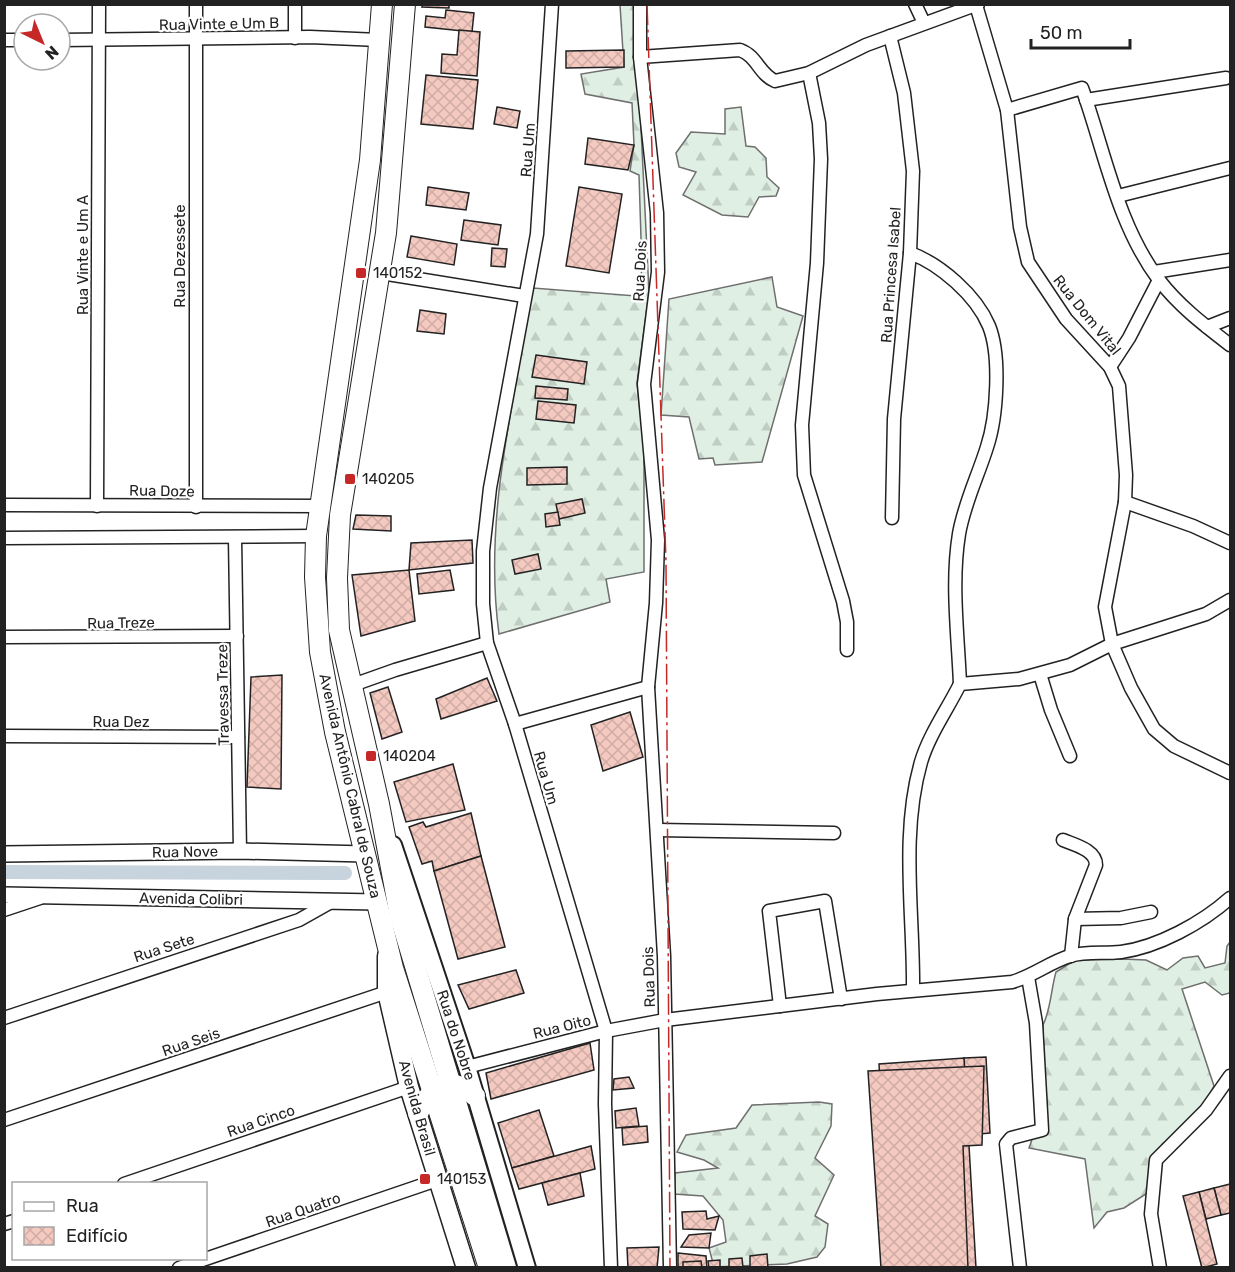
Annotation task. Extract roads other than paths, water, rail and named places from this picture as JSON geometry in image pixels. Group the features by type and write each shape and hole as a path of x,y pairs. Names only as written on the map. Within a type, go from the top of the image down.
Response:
{"highway":[{"name":"Avenida Antônio Cabral de Souza","path":"382,4 370,160 316,536 315,577 320,652 335,732 387,945 442,1087 506,1268"},
{"name":"Avenida Antônio Cabral de Souza","path":"405,4 393,175 381,273 340,515 336,579 338,620 350,686 379,804 400,916 489,1268"},
{"path":"418,1113 442,1087 466,1088 475,1096"}],"main road":[{"name":"Rua do Nobre","path":"379,804 466,1067 526,1268"},
{"name":"Avenida Brasil","path":"387,945 387,993 409,1087 466,1268"}],"street":[{"name":"Rua Vinte e Um A","path":"97,506 99,4"},
{"name":"Rua Dezessete","path":"196,4 196,507"},
{"path":"295,4 295,38"},
{"name":"Rua Um","path":"552,4 537,234 490,489 483,551 483,603 488,643 515,724 606,1031 605,1104 611,1268"},
{"name":"Rua Dois","path":"640,4 640,57 657,213 658,272 644,384 658,540 656,603 648,687 665,1020 670,1268"},
{"path":"915,4 924,22"},
{"name":"Rua Dom Vital","path":"640,57 740,50 749,53 765,73 775,81 809,73 866,45 924,22 977,5 1007,110 1020,227 1028,262 1066,319 1110,367 1119,386 1125,502 1105,607 1112,644 1135,698 1154,729 1174,746 1230,773"},
{"name":"Rua Princesa Isabel","path":"890,36 910,135 913,171 910,253 894,409 892,518"},
{"name":"Rua Vinte e Um B","path":"72,40 295,38 379,40"},
{"path":"809,73 819,123 821,159 817,263 802,425 804,475 843,601 847,622 847,650"},
{"path":"1086,100 1226,78"},
{"path":"1007,110 1082,88 1135,240 1157,276 1177,301 1230,345"},
{"path":"1118,196 1230,168"},
{"path":"910,253 937,266 969,298 989,326 995,353 994,416 988,446 959,532 956,563 960,684 921,761 914,799 910,846 913,990"},
{"path":"1157,276 1230,260"},
{"path":"381,273 524,296"},
{"path":"1110,367 1129,338 1157,276"},
{"path":"1207,327 1230,318"},
{"path":"1125,502 1193,526 1230,543"},
{"name":"Rua Doze","path":"4,505 319,506"},
{"path":"4,538 316,536"},
{"name":"Travessa Treze","path":"236,538 240,851"},
{"path":"960,684 1019,680 1070,665 1112,644 1206,614 1230,600"},
{"name":"Rua Treze","path":"4,638 237,636"},
{"path":"350,686 395,670 488,643"},
{"path":"1040,674 1051,710 1070,756"},
{"path":"515,724 648,687"},
{"name":"Rua Dez","path":"4,736 238,737"},
{"path":"657,830 834,833"},
{"path":"1063,840 1092,853 1096,858 1096,865 1075,919 1071,956 1121,952 1149,946 1172,936 1229,901"},
{"name":"Rua Nove","path":"4,854 240,851 366,854"},
{"name":"Avenida Colibri","path":"4,895 377,902"},
{"path":"4,910 45,896"},
{"name":"Rua Sete","path":"4,1018 299,920 331,902"},
{"path":"780,1006 769,911 825,902 841,999"},
{"path":"1075,919 1121,918 1150,912"},
{"name":"Rua Oito","path":"466,1067 606,1031 665,1020 913,990 984,986 1028,977 1071,956"},
{"path":"1020,1268 1006,1144 1011,1138 1042,1130 1036,1023 1028,977"},
{"name":"Rua Seis","path":"4,1120 387,993"},
{"path":"1160,1268 1151,1214 1156,1160 1227,1092 1230,1076"},
{"name":"Rua Cinco","path":"130,1182 409,1087"},
{"name":"Rua Quatro","path":"207,1258 437,1180"},
{"name":"Rua Quatro","path":"179,1268 202,1260"}],"waterway":[{"path":"4,872 345,873"}],"place":[{"name":"140152","path":"361,273"},
{"name":"140205","path":"350,479"},
{"name":"140204","path":"371,756"},
{"name":"140153","path":"425,1179"}]}
